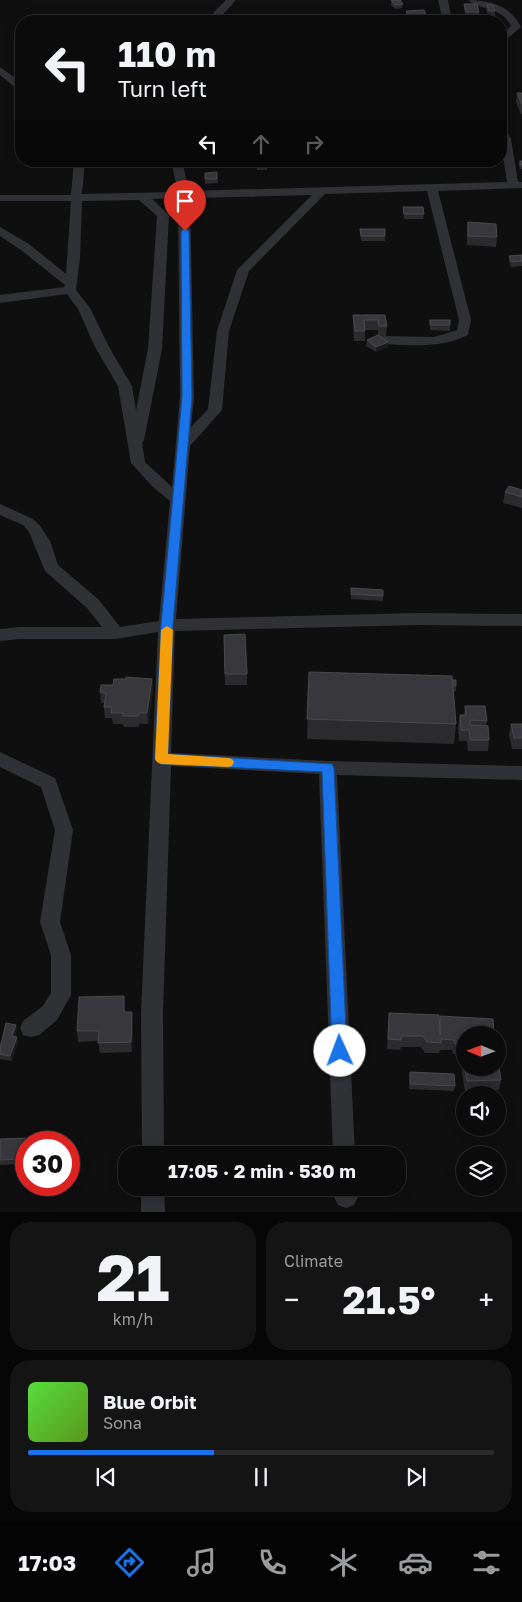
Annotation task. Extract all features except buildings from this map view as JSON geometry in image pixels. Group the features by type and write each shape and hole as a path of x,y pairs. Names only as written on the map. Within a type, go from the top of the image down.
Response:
{"street":[{"path":"215,14 231,0"},
{"path":"442,0 446,15"},
{"path":"472,0 505,10 516,27 507,36"},
{"path":"0,70 15,82"},
{"path":"0,198 75,198 518,185 507,143"},
{"path":"71,287 75,254 75,198 79,167"},
{"path":"153,1146 152,1013 167,625 187,397 184,194 177,167"},
{"path":"379,340 439,340 458,336 463,332 465,320 432,189"},
{"path":"183,446 215,410 223,331 243,270 322,191"},
{"path":"135,450 155,349 163,237 163,215 142,196"},
{"path":"0,231 25,247 71,287 84,308 102,347 125,386 138,463 158,484 178,500"},
{"path":"0,299 71,287"},
{"path":"0,509 28,522 35,529 42,541 51,567 93,604 116,633"},
{"path":"0,635 20,633 116,633 167,625 409,619 522,620"},
{"path":"0,759 49,783 64,830 50,922 62,955 61,995 50,1013 31,1028"},
{"path":"161,759 328,768 522,773"},
{"path":"328,768 344,1146"},
{"path":"153,1196 153,1212"}],"slow traffic":[{"path":"167,630 161,759 228,762"}],"route":[{"path":"185,231 187,397 167,625 161,759 328,768 340,1051"}]}
